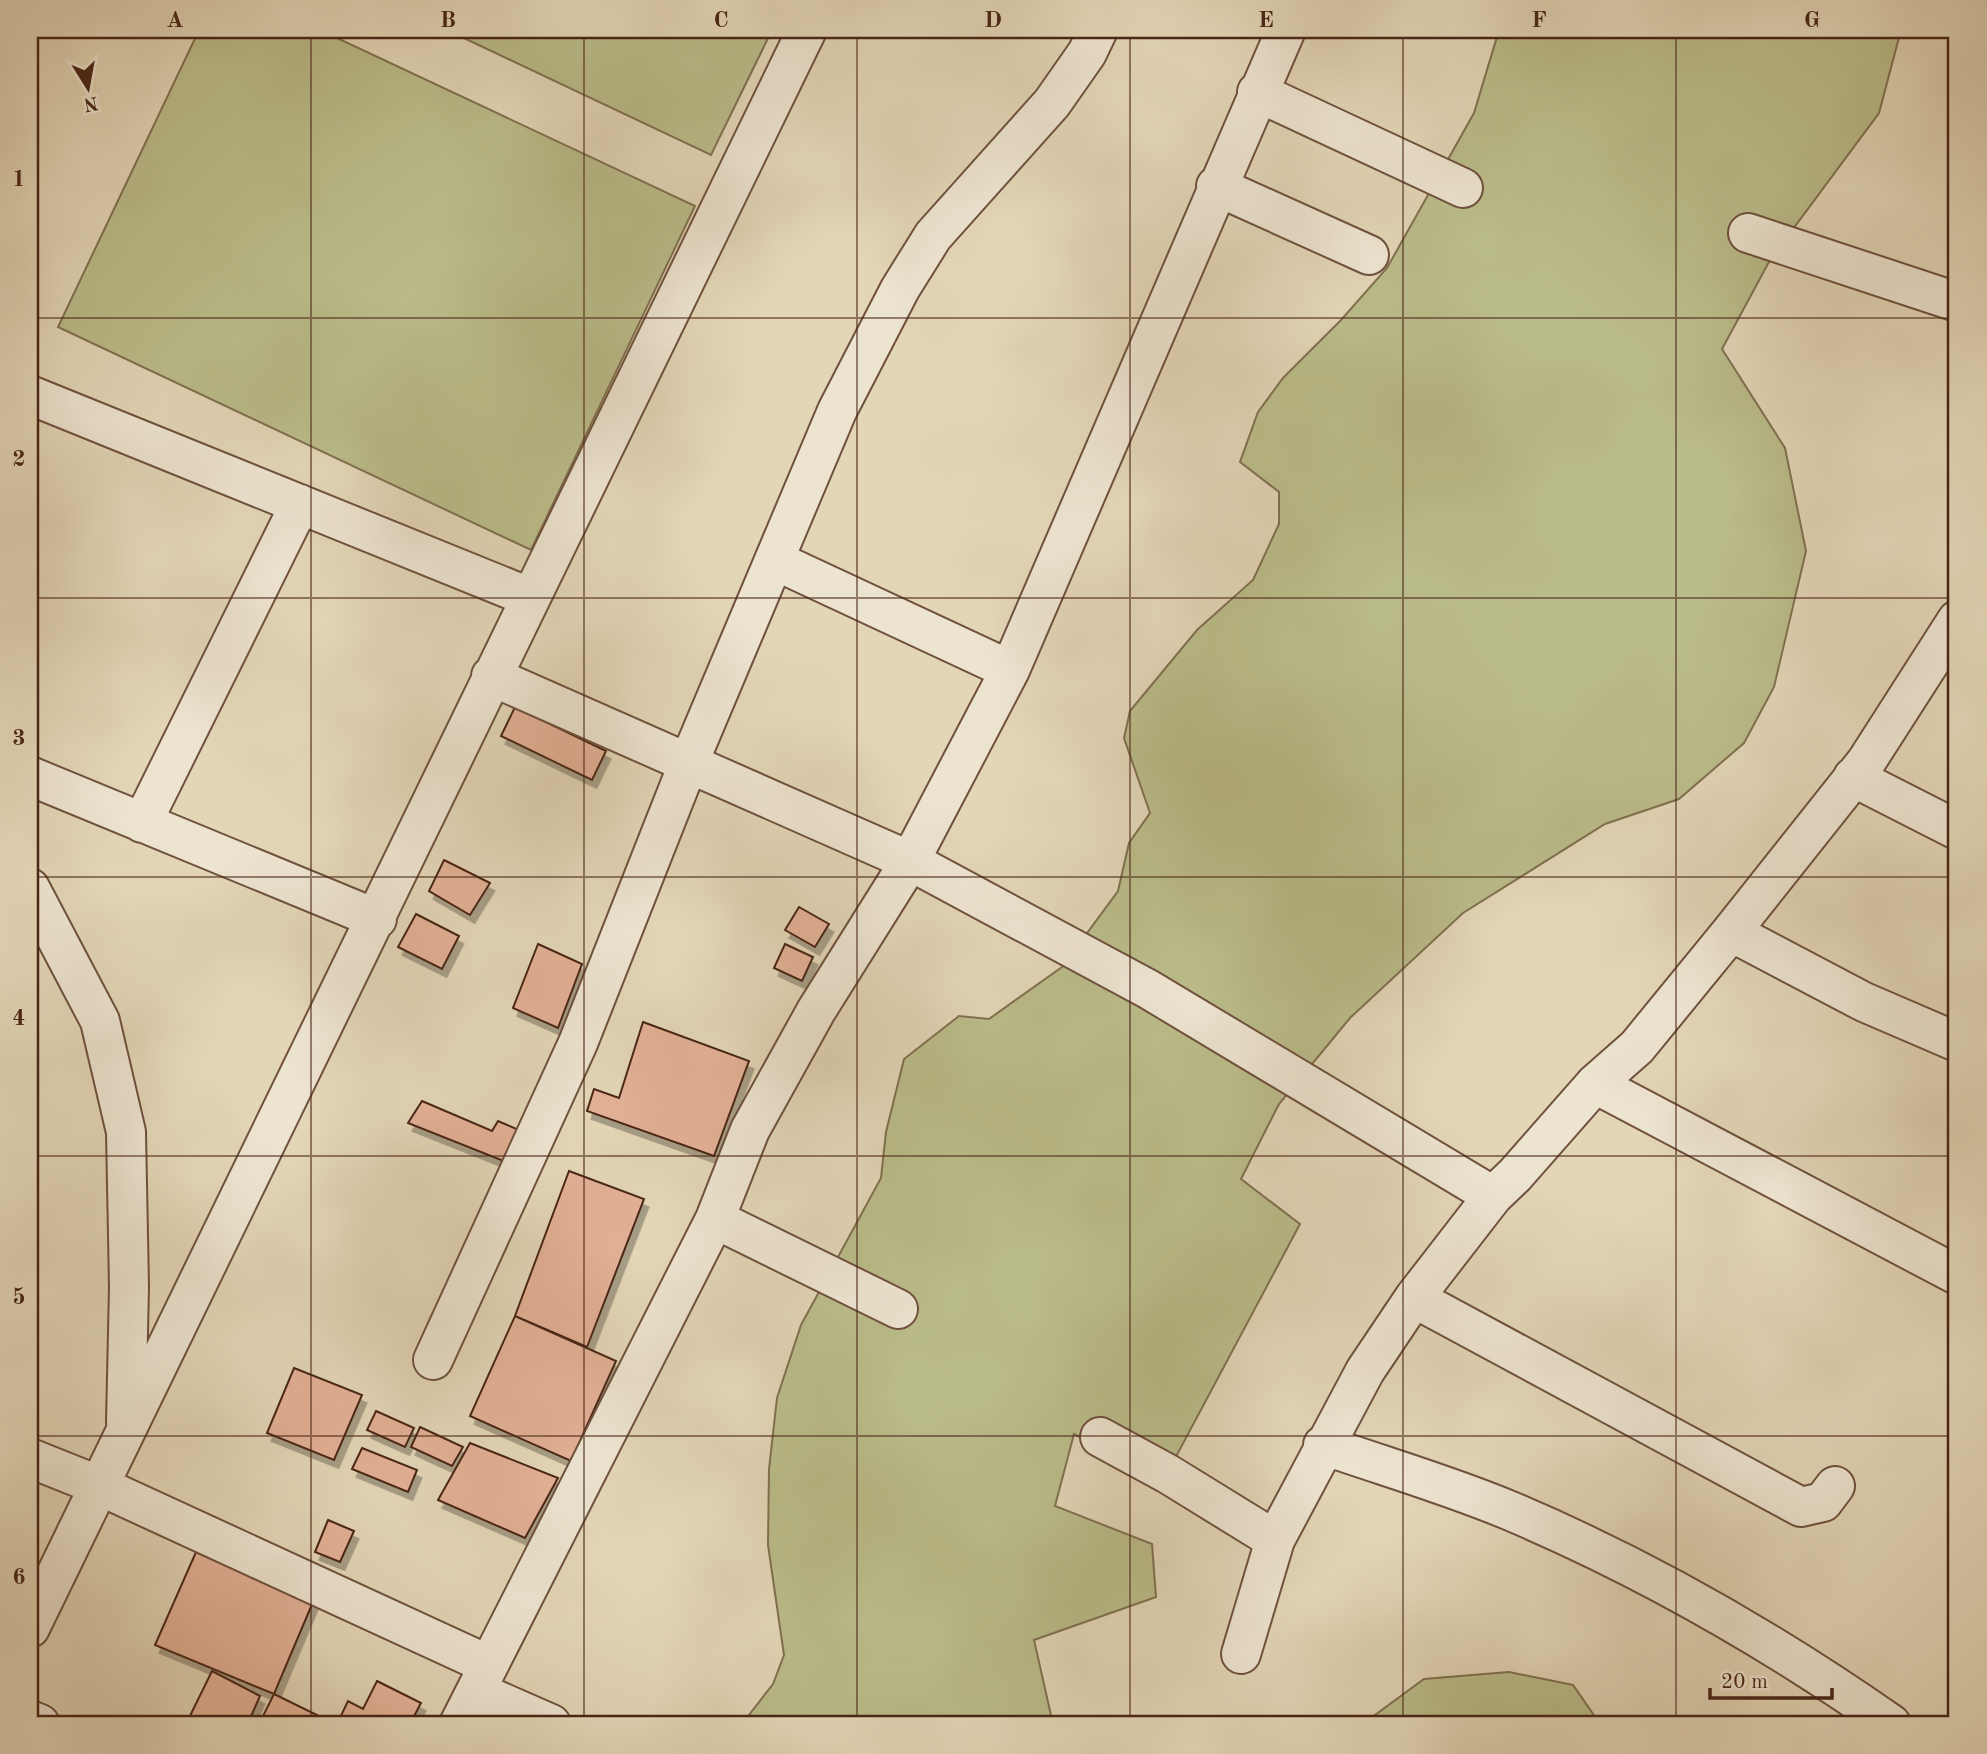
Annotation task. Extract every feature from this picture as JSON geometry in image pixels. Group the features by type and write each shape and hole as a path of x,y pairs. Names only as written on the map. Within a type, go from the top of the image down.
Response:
{"street":[{"path":"30,1628 807,30"},
{"path":"433,1360 578,1043 689,762 837,411 900,289 933,236 1052,103 1087,53 1098,30"},
{"path":"474,1694 715,1219 750,1130 817,1012 911,861 1010,670 1216,186 1286,30"},
{"path":"1257,92 1463,188"},
{"path":"1216,186 1369,255"},
{"path":"1748,233 1957,302"},
{"path":"30,395 529,597"},
{"path":"142,823 300,504"},
{"path":"774,560 1010,670"},
{"path":"1241,1654 1275,1540 1323,1445 1365,1371 1414,1298 1493,1196 1515,1175 1595,1084 1637,1047 1731,932 1853,778 1957,620"},
{"path":"491,676 911,861 1148,989 1493,1196"},
{"path":"30,776 377,919"},
{"path":"1853,778 1957,830"},
{"path":"30,888 100,1021 127,1132 129,1287 126,1435"},
{"path":"1731,932 1864,1002 1957,1042"},
{"path":"1595,1084 1957,1275"},
{"path":"715,1219 898,1309"},
{"path":"1414,1298 1801,1507 1812,1507 1823,1502 1835,1486"},
{"path":"1100,1437 1168,1474 1275,1540"},
{"path":"1323,1445 1511,1511 1624,1564 1732,1621 1818,1674 1891,1724"},
{"path":"30,1458 100,1486 474,1694 551,1724"},
{"path":"30,1720 40,1724"}],"green space":[{"path":"199,30 320,30 695,206 531,550 58,327"},
{"path":"447,30 772,30 711,155"},
{"path":"1499,30 1901,30 1879,113 1770,260 1722,349 1785,448 1806,551 1774,687 1744,743 1679,799 1605,824 1463,913 1350,1018 1279,1104 1241,1179 1300,1224 1163,1481 1074,1434 1055,1506 1152,1544 1156,1597 1034,1640 1053,1724 742,1724 773,1684 784,1655 768,1545 769,1469 777,1398 801,1325 881,1178 886,1132 904,1059 959,1016 989,1019 1062,967 1118,891 1129,843 1150,813 1124,738 1130,711 1197,630 1253,580 1279,524 1279,492 1240,462 1258,412 1283,378 1341,320 1387,268 1474,113"},
{"path":"1509,1672 1573,1685 1600,1724 1346,1724 1364,1723 1424,1679"},
{"path":"1211,1716 1261,1724 1125,1724 1136,1719"}],"building":[{"path":"515,707 606,751 592,780 501,736"},
{"path":"444,860 490,883 470,915 429,891"},
{"path":"799,907 829,924 815,947 785,930"},
{"path":"416,914 459,936 442,969 398,947"},
{"path":"538,944 582,964 558,1028 513,1008"},
{"path":"785,944 813,957 802,981 774,968"},
{"path":"643,1022 749,1061 714,1156 587,1111 594,1089 619,1098"},
{"path":"422,1101 492,1131 498,1121 519,1130 506,1162 408,1123"},
{"path":"569,1171 644,1199 587,1347 515,1316"},
{"path":"515,1316 616,1361 571,1461 470,1416"},
{"path":"294,1368 362,1395 334,1460 267,1433"},
{"path":"376,1411 414,1428 405,1447 367,1430"},
{"path":"420,1427 463,1447 452,1466 411,1447"},
{"path":"470,1443 558,1478 525,1538 438,1500"},
{"path":"362,1448 417,1470 408,1492 352,1469"},
{"path":"328,1520 354,1531 340,1562 315,1552"},
{"path":"196,1552 313,1602 274,1694 155,1645"},
{"path":"212,1671 260,1696 249,1721 255,1724 186,1724"},
{"path":"377,1681 421,1703 410,1724 337,1724 348,1701 363,1709"},
{"path":"274,1694 325,1719 323,1724 259,1724"}]}
